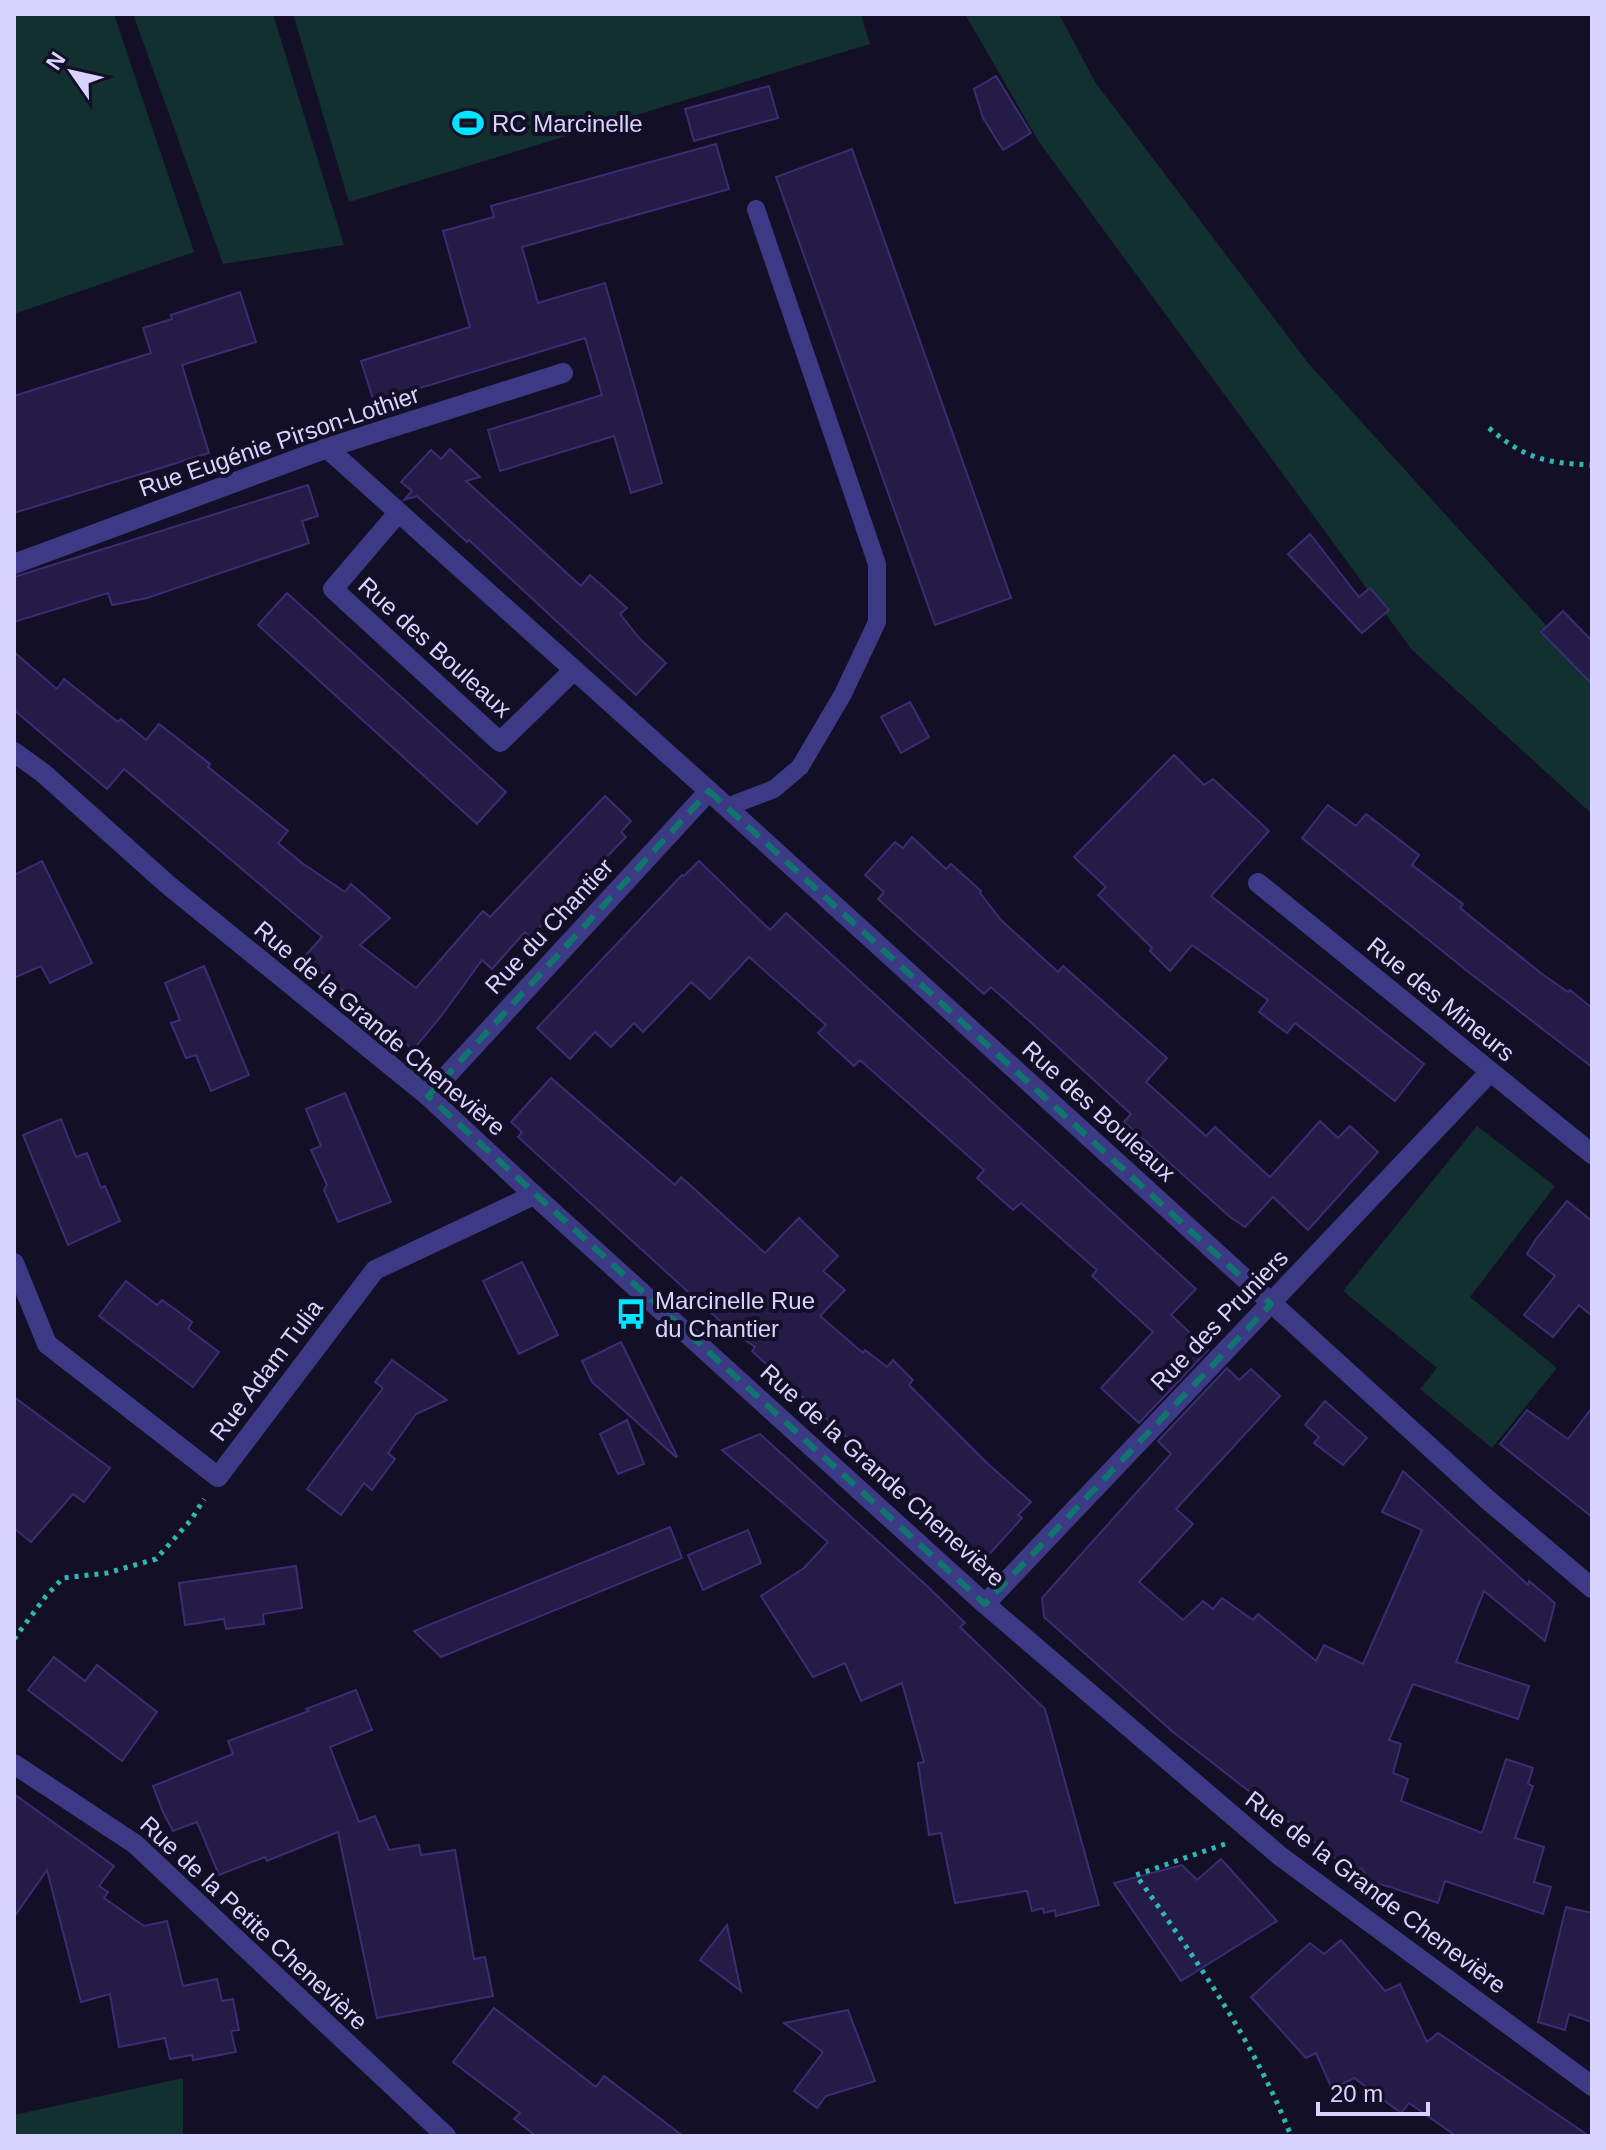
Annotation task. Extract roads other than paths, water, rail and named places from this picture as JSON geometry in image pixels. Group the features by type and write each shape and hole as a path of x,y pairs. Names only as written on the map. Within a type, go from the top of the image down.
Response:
{"street":[{"name":"Rue Eugénie Pirson-Lothier","path":"14,564 327,448 563,373"},
{"name":"Rue des Bouleaux","path":"327,448 727,807 1488,1500 1592,1588"},
{"name":"Rue des Bouleaux","path":"398,513 333,589 500,742 574,670"},
{"name":"Rue de la Grande Chenevière","path":"14,752 43,773 167,884 428,1096 985,1604 1255,1835 1592,2086"},
{"name":"Rue du Chantier","path":"428,1096 709,791"},
{"name":"Rue des Mineurs","path":"1258,883 1592,1154"},
{"name":"Rue des Pruniers","path":"985,1604 1490,1072"},
{"name":"Rue Adam Tulia","path":"14,1263 47,1344 218,1477 375,1270 534,1195"},
{"name":"Rue de la Petite Chenevière","path":"14,1764 135,1844 446,2136"}],"lane":[{"path":"727,807 774,789 800,767 843,694 877,622 877,564 756,209"}],"place":[{"name":"RC Marcinelle","path":"468,123"},
{"name":"Marcinelle Rue du Chantier","path":"631,1314"}]}
